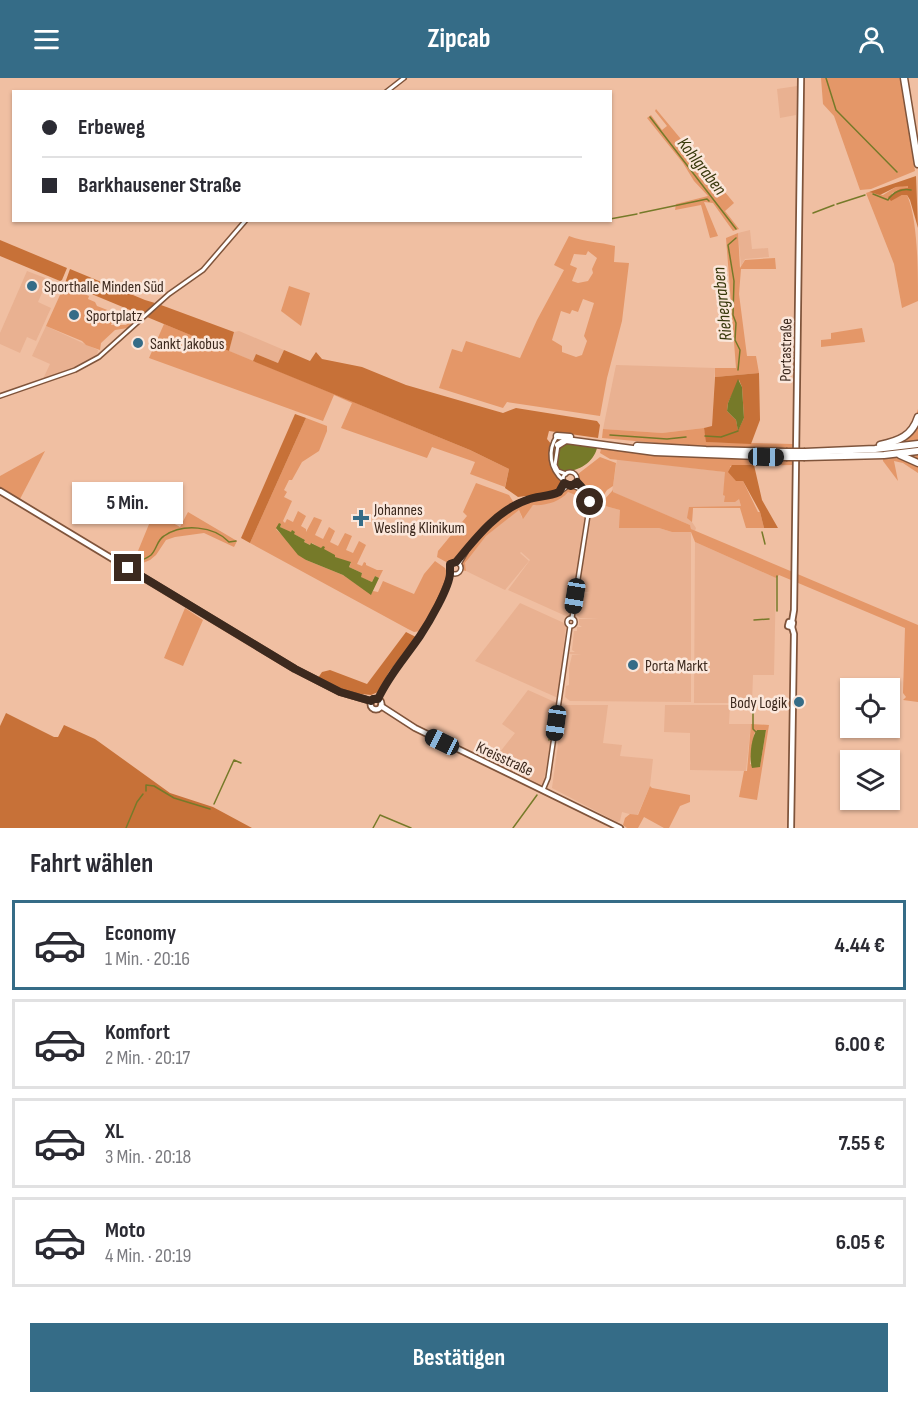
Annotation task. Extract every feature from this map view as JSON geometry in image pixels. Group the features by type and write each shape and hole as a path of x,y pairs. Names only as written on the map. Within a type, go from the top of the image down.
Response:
{"highway":[{"path":"906,78 918,141"},
{"path":"906,78 918,164"},
{"path":"883,449 905,437 912,430 918,417"},
{"path":"557,436 655,452 704,456 805,454 844,456 918,446"},
{"path":"558,445 566,440 599,443"},
{"path":"897,454 918,446"},
{"path":"883,449 918,463"},
{"path":"805,454 832,450 875,451"}],"main road":[{"name":"Portastraße","path":"791,828 801,78"},
{"path":"0,491 295,669 340,692 371,701 378,699 381,706 374,709 371,707 371,701"},
{"name":"Kreisstraße","path":"381,706 415,728 620,828"}],"street":[{"path":"389,90 404,78"},
{"path":"0,396 75,370 99,357 169,294 203,270 244,222"},
{"path":"557,436 554,441 552,466 556,474 565,483 585,490"},
{"path":"543,790 548,778 570,626 575,622 572,618 590,502 585,490 577,482 575,474 558,471 555,465 558,445"},
{"path":"378,699 391,674 420,637 430,620 452,573 450,565 458,563 470,545 496,519 517,504 529,498 559,492 565,483 566,474"},
{"path":"573,486 577,482"},
{"path":"452,573 460,570 458,563"}],"shaded area":[{"path":"821,78 902,78 915,171 871,189 860,190 834,116 823,104"},
{"path":"797,86 796,115 780,118 777,89"},
{"path":"656,109 734,203 725,211 739,229 733,231 713,203 704,202 718,236 710,238 701,205 675,210 676,204 708,196 647,118 651,115 662,130 667,126 655,111"},
{"path":"916,176 918,228 907,195 891,201 888,197 908,186 896,187 880,195 869,192"},
{"path":"909,185 909,188 892,193 891,200 907,195 915,231 918,301 902,308 894,264 866,193 883,195 896,187"},
{"path":"750,230 752,249 768,248 769,257 745,259 741,266 738,233"},
{"path":"738,233 740,268 745,260 775,258 776,269 741,269 739,294 747,356 756,356 759,373 715,377 715,368 736,368 726,238"},
{"path":"569,236 615,246 614,262 629,263 622,321 600,416 507,402 503,408 439,388 452,349 462,352 466,341 520,358 564,270 554,265","holes":["588,251 597,258 592,269 593,273 588,281 578,283 572,281 577,268 570,265 574,254 586,255","583,299 594,303 584,336 587,341 582,355 576,357 562,352 562,346 552,340 561,311 570,314 572,310 578,312"]},
{"path":"0,240 67,268 62,280 0,256"},
{"path":"70,269 155,303 142,315 65,283"},
{"path":"27,271 48,279 38,302 51,308 36,341 27,337 20,353 0,344 0,333"},
{"path":"64,286 69,287 67,292 71,288 89,296 88,299 95,302 97,306 115,313 111,325 126,325 132,319 118,313 121,310 138,316 138,320 128,328 115,330 101,343 100,350 86,345 82,341 46,326"},
{"path":"289,286 310,293 301,326 281,311"},
{"path":"161,305 234,332 229,351 147,317"},
{"path":"164,324 470,450 509,469 505,487 470,474 475,462 432,447 427,458 341,428 352,403 334,395 323,421 149,358"},
{"path":"46,326 98,350 97,357 70,370 43,379 50,364 32,356"},
{"path":"862,328 865,342 821,347 821,340 831,339 831,333"},
{"path":"239,331 284,350 278,363 256,354 253,361 229,351 234,332"},
{"path":"284,350 310,361 316,352 322,359 362,367 406,385 503,413 516,408 597,421 600,425 598,438 549,431 547,439 552,445 550,465 561,481 561,486 552,493 518,497 505,488 509,469 470,450 253,361 256,354 278,363"},
{"path":"616,365 715,368 712,427 662,433 603,429"},
{"path":"759,373 760,420 751,444 706,442 704,428 712,426 715,377","holes":["739,380 742,387 744,418 738,430 736,420 727,411 728,403"]},
{"path":"738,379 742,387 744,418 738,431 736,420 727,411"},
{"path":"918,409 918,473 903,463 894,461 898,481 883,461 882,443 906,432"},
{"path":"295,414 306,418 250,543 241,538"},
{"path":"306,418 327,426 327,431 319,451 302,462 284,490 287,492 284,497 292,501 283,521 285,523 287,519 293,522 298,511 306,516 301,526 306,529 306,532 314,517 322,520 315,535 323,539 329,527 335,531 330,542 338,546 345,533 352,536 346,550 353,553 359,541 366,545 357,564 362,566 364,562 377,570 383,570 379,578 375,576 372,582 360,577 362,573 349,567 351,563 334,557 312,543 310,545 304,542 305,540 280,527 276,529 306,560 343,575 371,594 373,591 378,592 383,581 414,594 424,574 435,561 445,568 448,576 421,631 414,632 408,629 250,543"},
{"path":"704,428 707,442 793,444 793,448 712,448 602,438 603,429 662,433"},
{"path":"565,443 597,448 588,463 578,469 560,471 557,456 559,446"},
{"path":"601,449 695,457 792,459 793,465 730,466 743,481 760,512 764,528 746,528 740,508 693,508 692,522 687,518 689,507 741,506 739,499 735,502 724,502 725,472 610,459 600,453"},
{"path":"45,451 20,499 0,488 0,476"},
{"path":"600,457 616,463 613,486 603,496 595,498 591,497 594,486 590,486 589,493 578,482 578,474"},
{"path":"617,459 726,472 723,495 739,499 741,506 693,508 692,522 696,528 695,531 690,525 612,492"},
{"path":"732,465 754,465 762,500 778,528 764,528 760,512 743,481 736,481 728,472"},
{"path":"476,483 509,495 514,503 482,530 456,560 448,563 437,557 438,551 467,516 463,512"},
{"path":"576,487 582,491 587,500 568,492 552,503 533,505 523,519 519,510 486,536 465,563 466,571 462,570 461,562 466,553 491,525 511,508 534,499 552,498"},
{"path":"613,490 613,492 690,525 691,529 918,625 918,702 903,700 906,697 903,693 905,628 779,575 776,578 695,542 691,532 672,532 659,528 619,528 620,510 594,503 603,501"},
{"path":"568,492 594,503 620,510 620,528 659,528 672,532 691,532 691,702 570,701 565,697 566,686 569,685 572,655 582,655 569,654 575,652 572,650 574,631 577,631 577,627 582,627 579,625 579,619 599,619 580,618 575,614 576,610 580,610 578,609 578,594 590,593 580,591 587,529 584,529 571,615 568,617 508,590 530,560 521,552 529,561 505,590 466,571 465,564 470,555 486,536 510,516 519,510 522,518 533,505 550,503"},
{"path":"154,512 180,527 188,512 237,541 234,547 204,533 175,537 166,540 150,560 131,568"},
{"path":"279,523 280,527 291,532 292,530 294,534 305,540 304,542 321,548 323,546 335,557 351,562 349,567 362,573 361,577 372,582 375,576 379,578 371,595 343,575 298,555 276,528"},
{"path":"695,542 776,578 774,675 753,675 752,703 694,703"},
{"path":"520,603 566,626 558,698 475,661"},
{"path":"185,608 203,620 183,666 164,658"},
{"path":"406,632 416,637 389,672 378,692 371,695 352,693 318,678 322,672 330,670 367,684"},
{"path":"528,690 557,703 543,787 492,762 515,733 502,724"},
{"path":"566,705 608,705 603,743 622,745 620,756 653,759 650,786 637,816 622,812 620,821 617,822 552,788 563,707"},
{"path":"665,705 730,705 729,724 751,724 746,771 690,770 690,733 664,732"},
{"path":"6,713 54,737 58,737 64,725 95,739 170,793 213,807 252,828 0,828 0,726"},
{"path":"751,724 769,725 757,800 739,797 744,771 747,771","holes":["757,730 766,730 760,767 750,764 754,734"]},
{"path":"757,730 766,730 760,767 752,768 751,748"},
{"path":"650,786 690,795 690,802 680,806 669,828 664,828 644,817 638,828 627,828 623,825 625,818 630,814 638,815"}],"waterway":[{"path":"826,78 836,110 897,172"},
{"name":"Kohlgraben","path":"650,117 736,229"},
{"name":"Riehegraben","path":"873,194 888,200 898,191 911,190"},
{"name":"Riehegraben","path":"837,204 865,195"},
{"path":"640,213 707,199 709,201"},
{"name":"Riehegraben","path":"813,213 834,205"},
{"path":"612,219 637,214"},
{"name":"Riehegraben","path":"736,238 728,245 734,281 735,340 740,350 738,370"},
{"path":"705,436 721,437 738,431"},
{"path":"610,435 667,439 686,437"},
{"path":"131,566 151,555 162,538 180,529 198,528 215,532 229,542 236,541"},
{"path":"762,532 765,544"},
{"path":"777,576 777,611"},
{"path":"754,620 769,619"},
{"path":"753,705 753,729 757,733"},
{"path":"552,720 554,706"},
{"path":"549,740 551,726"},
{"path":"214,804 234,760 241,763"},
{"path":"146,791 146,785 154,786 174,798 210,809"},
{"path":"126,828 143,794"},
{"path":"513,828 537,795"},
{"path":"373,828 380,815 411,828"}],"place":[{"name":"Sporthalle Minden Süd","path":"32,286"},
{"name":"Sportplatz","path":"74,315"},
{"name":"Sankt Jakobus","path":"138,343"},
{"name":"Johannes Wesling Klinikum","path":"361,518"},
{"name":"Porta Markt","path":"633,665"},
{"name":"Body Logik","path":"799,702"}],"route":[{"path":"128,568 295,669 340,692 371,701 378,699 391,674 420,637 430,620 445,588 450,564 456,562 496,519 529,498 559,492 564,483 571,486 577,482 588,494 590,502"}]}
